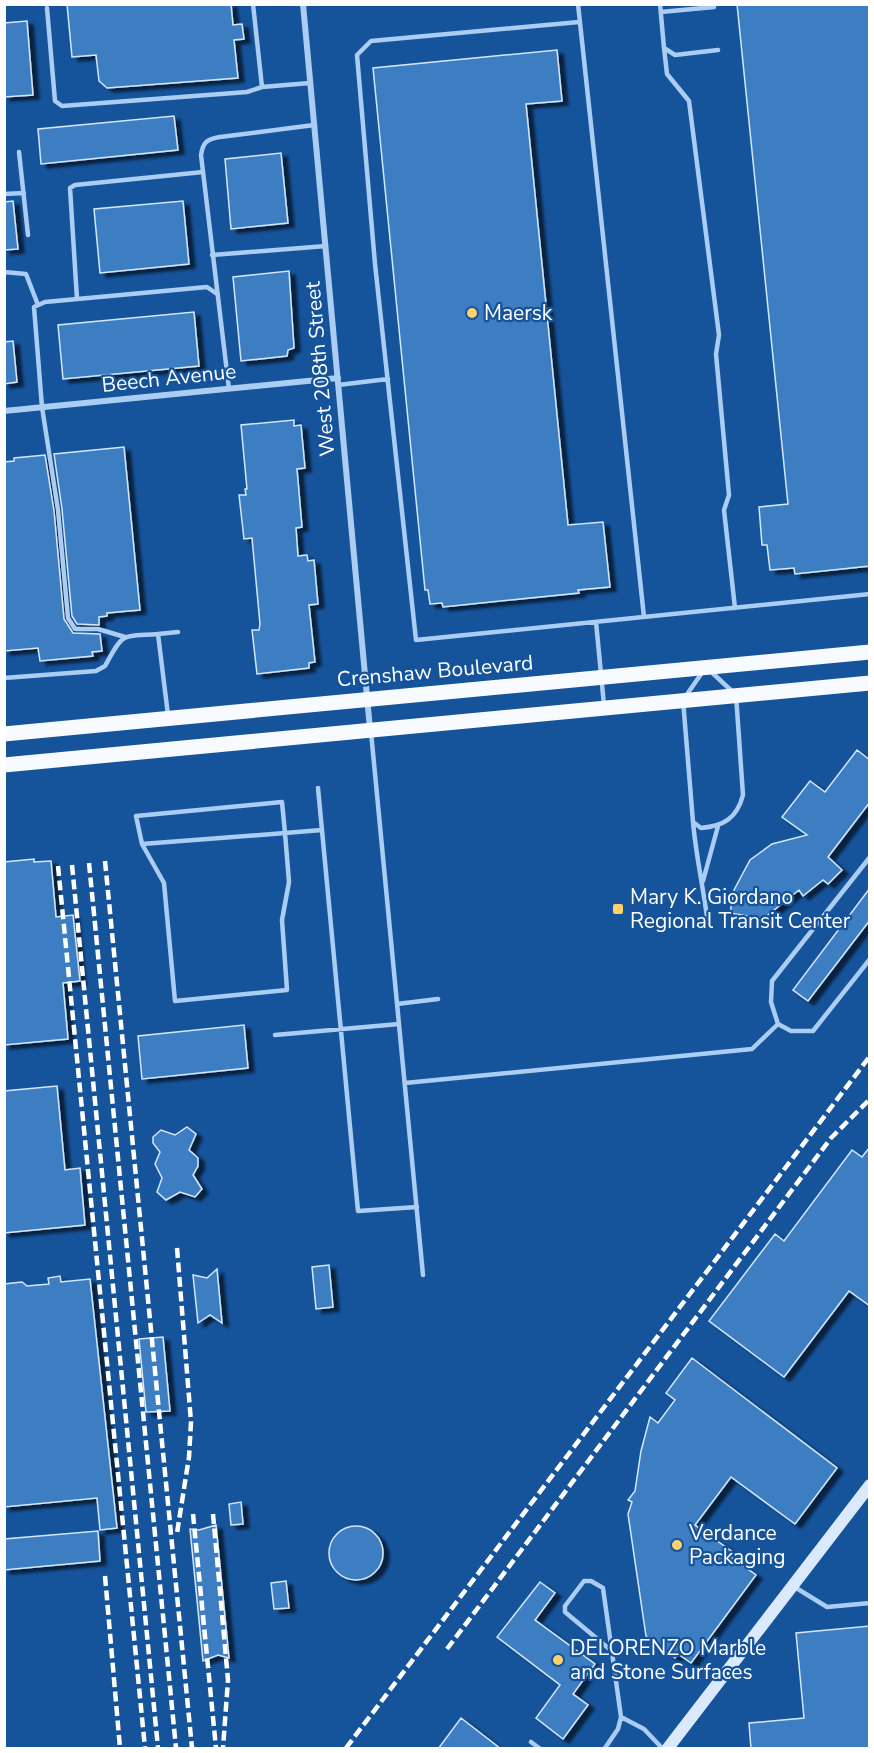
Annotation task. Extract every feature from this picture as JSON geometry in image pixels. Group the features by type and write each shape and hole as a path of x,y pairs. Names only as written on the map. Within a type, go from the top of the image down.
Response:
{"main road":[{"name":"Crenshaw Boulevard","path":"4,734 870,652"},
{"path":"4,765 870,683"}],"street":[{"name":"West 208th Street","path":"303,4 370,729"},
{"name":"Beech Avenue","path":"4,411 338,381"},
{"path":"668,1749 870,1485"}],"lane":[{"path":"253,4 262,87"},
{"path":"578,4 644,617"},
{"path":"660,4 667,74 689,101 717,324 716,354 729,495 724,510 735,608"},
{"path":"661,12 714,7"},
{"path":"47,8 55,101 62,106 247,92 262,87 310,83"},
{"path":"579,22 371,41 357,54 416,640 870,594"},
{"path":"664,48 675,55 718,50"},
{"path":"229,389 201,155 203,145 208,139 314,124"},
{"path":"19,152 28,235"},
{"path":"77,299 70,188 75,184 203,172"},
{"path":"4,194 24,193"},
{"path":"212,255 326,246"},
{"path":"4,272 26,274 38,305"},
{"path":"178,632 125,637 98,629 75,629 68,618 58,510 42,408 34,307 45,302 207,287 217,294"},
{"path":"338,381 388,379"},
{"path":"596,622 605,707"},
{"path":"158,634 168,718"},
{"path":"4,678 96,671 105,666 116,643 125,637"},
{"path":"693,822 701,828 718,826 732,819 740,807 743,795 736,695 706,667 683,700 693,822 697,869 703,881 708,926"},
{"path":"370,729 423,1275"},
{"path":"318,788 358,1211 417,1207"},
{"path":"282,802 285,833 289,882 282,920 287,990 175,1001 164,883 142,844 136,816 282,802"},
{"path":"703,881 718,826"},
{"path":"142,844 322,830"},
{"path":"870,857 772,981 771,1002 778,1024 791,1031 813,1031 870,959"},
{"path":"397,1004 438,999"},
{"path":"275,1035 399,1024"},
{"path":"405,1083 752,1049 778,1024"},
{"path":"605,1749 618,1729 621,1717 613,1652 603,1588 591,1581 584,1581 564,1606 565,1612 613,1652"},
{"path":"793,1586 827,1607 870,1603"},
{"path":"621,1717 644,1729 662,1749"},
{"path":"531,1742 539,1749"}],"building":[{"path":"67,4 231,4 233,25 242,24 244,39 234,40 238,78 107,88 99,81 96,55 72,57"},
{"path":"737,4 870,4 870,566 795,574 794,568 770,570 767,545 762,545 759,507 788,504"},
{"path":"27,21 33,95 4,97 4,23"},
{"name":"Maersk","path":"557,50 562,101 526,104 568,525 603,522 610,587 578,590 579,593 443,607 442,603 430,604 428,590 425,590 373,68"},
{"path":"174,116 178,150 41,164 38,129"},
{"path":"281,153 288,223 231,229 225,159"},
{"path":"13,201 18,249 4,250 4,202"},
{"path":"183,201 189,264 100,273 94,209"},
{"path":"289,271 294,348 288,350 287,356 241,361 233,277"},
{"path":"194,312 199,366 63,379 58,325"},
{"path":"13,341 17,382 4,384 4,342"},
{"path":"294,420 294,426 301,425 305,468 297,469 302,527 296,528 298,556 307,555 308,561 314,560 318,604 309,605 315,662 309,663 309,668 257,674 252,630 259,630 260,624 252,538 244,539 239,495 246,495 245,489 247,489 241,425"},
{"path":"124,447 140,610 107,613 107,616 99,617 99,625 77,624 72,616 62,509 54,454"},
{"path":"45,455 54,511 64,619 73,633 100,634 102,651 92,652 93,656 40,661 38,648 4,651 4,462 14,461 14,458"},
{"path":"857,750 870,760 870,802 828,857 842,870 828,884 823,880 803,896 799,890 758,923 753,917 730,913 734,890 750,860 772,844 807,835 782,817 810,781 825,792"},
{"path":"34,859 34,862 51,861 56,917 73,915 80,981 63,983 68,1039 4,1045 4,862"},
{"path":"870,888 870,920 808,1001 793,990"},
{"path":"244,1025 248,1068 142,1079 138,1036"},
{"path":"57,1086 65,1170 80,1168 85,1225 4,1233 4,1091"},
{"path":"187,1127 196,1134 189,1150 198,1158 198,1166 193,1175 202,1189 195,1197 180,1192 166,1200 157,1192 162,1178 155,1164 160,1152 153,1143 153,1137 161,1130 175,1135"},
{"path":"870,1147 870,1306 849,1291 784,1377 709,1321 775,1234 784,1241 852,1150 862,1157"},
{"path":"329,1265 333,1307 316,1309 312,1267"},
{"path":"217,1269 222,1323 210,1315 198,1323 193,1275 207,1278"},
{"path":"60,1276 61,1282 90,1279 117,1528 100,1530 97,1498 4,1507 4,1284 22,1282 27,1286 49,1284 48,1278"},
{"path":"163,1337 170,1411 146,1412 139,1339"},
{"path":"692,1358 837,1468 795,1524 731,1477 695,1525 734,1553 731,1557 756,1575 691,1663 678,1654 675,1658 646,1636 628,1514 632,1502 628,1500 635,1491 641,1451 650,1417 658,1423 675,1400 666,1393"},
{"path":"241,1502 243,1524 231,1525 229,1504"},
{"path":"216,1525 229,1658 218,1655 203,1661 190,1529 199,1530"},
{"path":"351,1526 361,1526 371,1530 379,1538 383,1553 379,1568 371,1576 361,1580 351,1580 341,1576 333,1568 329,1558 329,1548 333,1538 341,1530"},
{"path":"98,1531 100,1561 4,1570 4,1539"},
{"path":"286,1581 289,1608 274,1609 271,1583"},
{"name":"DELORENZO Marble and Stone Surfaces","path":"540,1582 555,1593 535,1620 595,1664 573,1694 588,1705 563,1739 536,1718 560,1685 497,1637"},
{"path":"870,1626 870,1749 751,1749 749,1723 804,1718 796,1633"},
{"path":"461,1718 501,1749 438,1749"}],"railway":[{"path":"105,861 192,1748"},
{"path":"89,863 176,1748"},
{"path":"72,865 158,1748"},
{"path":"58,866 145,1748"},
{"path":"346,1748 870,1056"},
{"path":"447,1649 831,1138 870,1099"},
{"path":"177,1248 191,1422 189,1457 177,1533"},
{"path":"193,1514 216,1748"},
{"path":"213,1514 228,1680 223,1748"},
{"path":"105,1576 120,1748"}],"place":[{"name":"Maersk","path":"472,313"},
{"name":"Mary K. Giordano Regional Transit Center","path":"618,909"},
{"name":"Verdance Packaging","path":"677,1545"},
{"name":"DELORENZO Marble and Stone Surfaces","path":"558,1660"}]}
